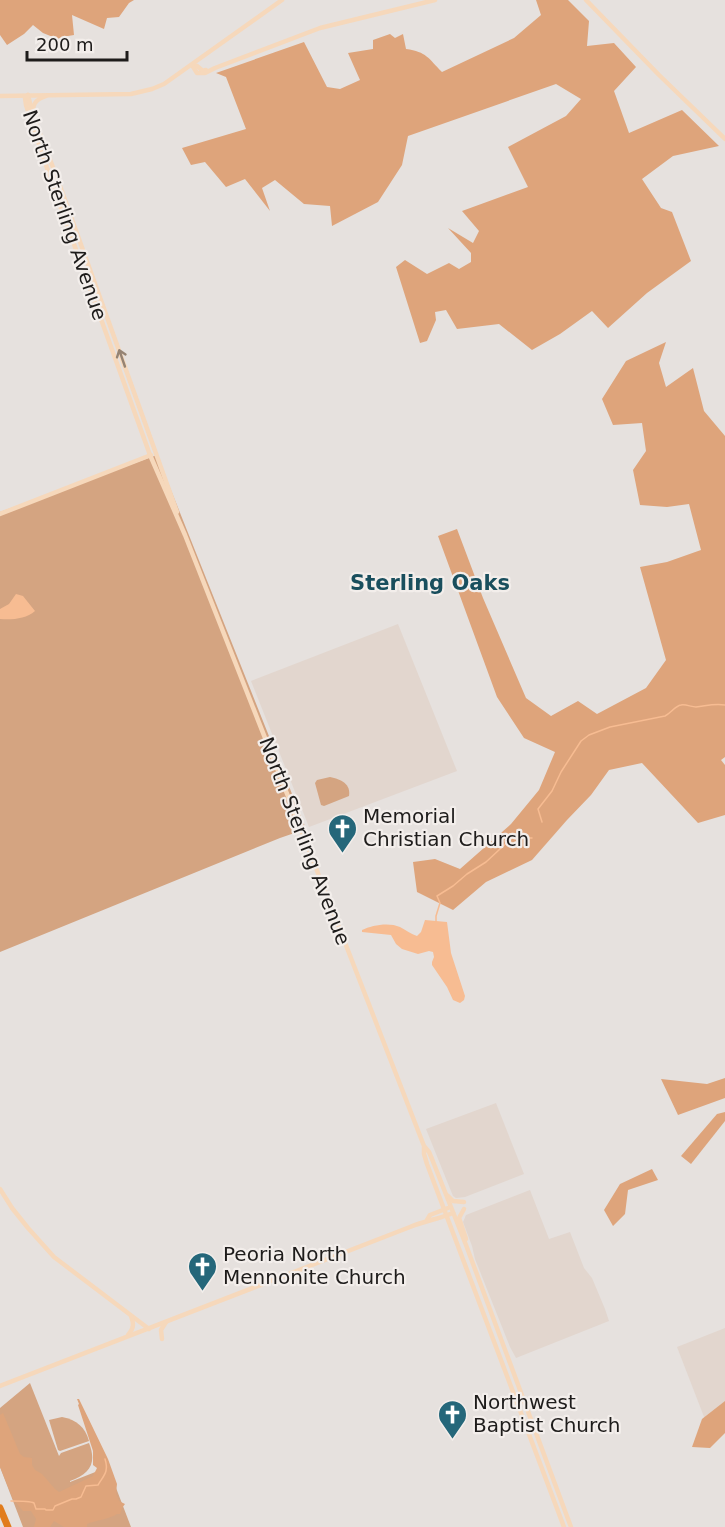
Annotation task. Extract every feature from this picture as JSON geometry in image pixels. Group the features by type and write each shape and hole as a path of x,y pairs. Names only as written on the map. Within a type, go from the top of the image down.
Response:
{"highway":[{"path":"0,1508 8,1527"}],"main road":[{"path":"0,96 143,92 164,84 282,0"},
{"path":"192,65 203,71 215,68 320,28 435,0"},
{"path":"586,0 725,139"},
{"name":"North Sterling Avenue","path":"28,95 32,112 63,194 153,454"},
{"name":"North Sterling Avenue","path":"28,95 25,98 26,105 53,186 153,454 424,1147 424,1154 564,1527"},
{"path":"40,134 33,111 35,103 41,98 56,95"},
{"path":"0,514 153,454"},
{"name":"North Sterling Avenue","path":"424,1147 429,1152 466,1245 571,1527"},
{"path":"0,1189 12,1208"},
{"path":"0,1195 54,1257 149,1329"},
{"path":"447,1196 454,1201 464,1202"},
{"path":"435,1217 441,1199"},
{"path":"446,1213 451,1207"},
{"path":"464,1209 459,1218 466,1236 466,1245"},
{"path":"0,1386 435,1217 453,1213"},
{"path":"435,1217 452,1228"},
{"path":"127,1337 133,1330 134,1324 131,1316"},
{"path":"162,1339 161,1332 166,1322"}],"shaded area":[{"path":"0,0 134,0 119,17 107,18 104,29 72,15 74,35 58,39 43,33 33,25 7,45 0,35"},
{"path":"536,0 568,0 589,21 587,46 614,43 636,67 614,91 629,133 682,110 719,146 673,156 642,179 661,208 672,212 691,261 647,293 608,328 592,311 560,334 532,350 499,324 457,329 446,310 435,312 436,320 427,341 420,343 396,267 405,260 427,274 449,263 459,269 471,262 471,253 448,228 473,243 479,231 462,211 528,187 508,147 566,116 581,99 556,84 408,136 402,165 378,202 332,226 330,206 304,204 275,180 262,188 270,211 245,179 226,187 205,162 191,165 182,148 246,129 226,77 216,73 304,42 327,87 340,89 360,80 348,53 373,49 373,40 390,34 395,38 403,34 406,49 423,54 442,72 514,38 541,15"},
{"path":"666,342 659,363 666,387 693,368 704,411 725,436 725,757 721,760 725,765 725,815 698,823 642,763 609,770 591,795 532,860 486,882 453,910 417,892 413,862 435,859 460,869 511,824 539,790 555,752 524,738 497,697 438,536 457,529 483,598 526,698 551,716 578,701 597,714 646,688 666,660 640,567 667,562 701,550 689,504 667,507 640,505 633,470 646,451 642,423 613,425 602,399 626,361"},
{"path":"157,455 306,829 0,952 0,512"},
{"path":"16,594 23,596 35,611 19,618 0,619 0,609 9,604"},
{"path":"398,624 457,771 309,827 251,681"},
{"path":"330,777 347,785 349,796 324,806 321,805 315,783 317,780"},
{"path":"425,920 447,922 451,953 465,996 460,1003 453,1000 432,965 433,952 418,954 402,949 391,935 362,932 371,927 391,925 417,936"},
{"path":"725,1078 725,1098 678,1115 661,1079 707,1084"},
{"path":"496,1103 524,1174 465,1197 456,1198 453,1196 426,1129"},
{"path":"725,1112 725,1121 691,1164 681,1156 717,1114"},
{"path":"652,1169 658,1180 628,1190 625,1214 613,1226 604,1210 620,1184"},
{"path":"530,1190 549,1239 570,1232 609,1321 516,1358 475,1259 463,1222 466,1215"},
{"path":"725,1328 725,1414 706,1422 677,1347"},
{"path":"30,1383 59,1456 61,1453 89,1443 92,1456 90,1467 83,1475 70,1482 108,1467 131,1527 23,1527 0,1467 0,1408"},
{"path":"77,1399 108,1459 117,1484 116,1493 119,1501 125,1504 120,1514 87,1524 87,1527 64,1527 54,1521 50,1527 34,1527 36,1519 31,1511 23,1511 13,1499 0,1467 0,1415 3,1413 20,1454 32,1458 35,1470 59,1492 93,1476 97,1468 93,1465 93,1451"},
{"path":"725,1401 725,1433 710,1448 692,1447 702,1419"},
{"path":"62,1417 80,1425 89,1441 58,1450 49,1420"}],"waterway":[{"path":"542,822 538,809 552,791 581,741 589,735 610,727 665,716 681,705 696,707 725,705"},
{"path":"436,921 440,903 437,896 486,862 512,838 532,838"},
{"path":"11,1501 32,1502 36,1509 53,1510 55,1506 81,1497 86,1486 98,1485 106,1470 105,1459"}],"place":[{"name":"Memorial Christian Church","path":"342,854"},
{"name":"Peoria North Mennonite Church","path":"202,1292"},
{"name":"Northwest Baptist Church","path":"452,1440"}],"district":[{"name":"Sterling Oaks","path":"430,583"}]}
